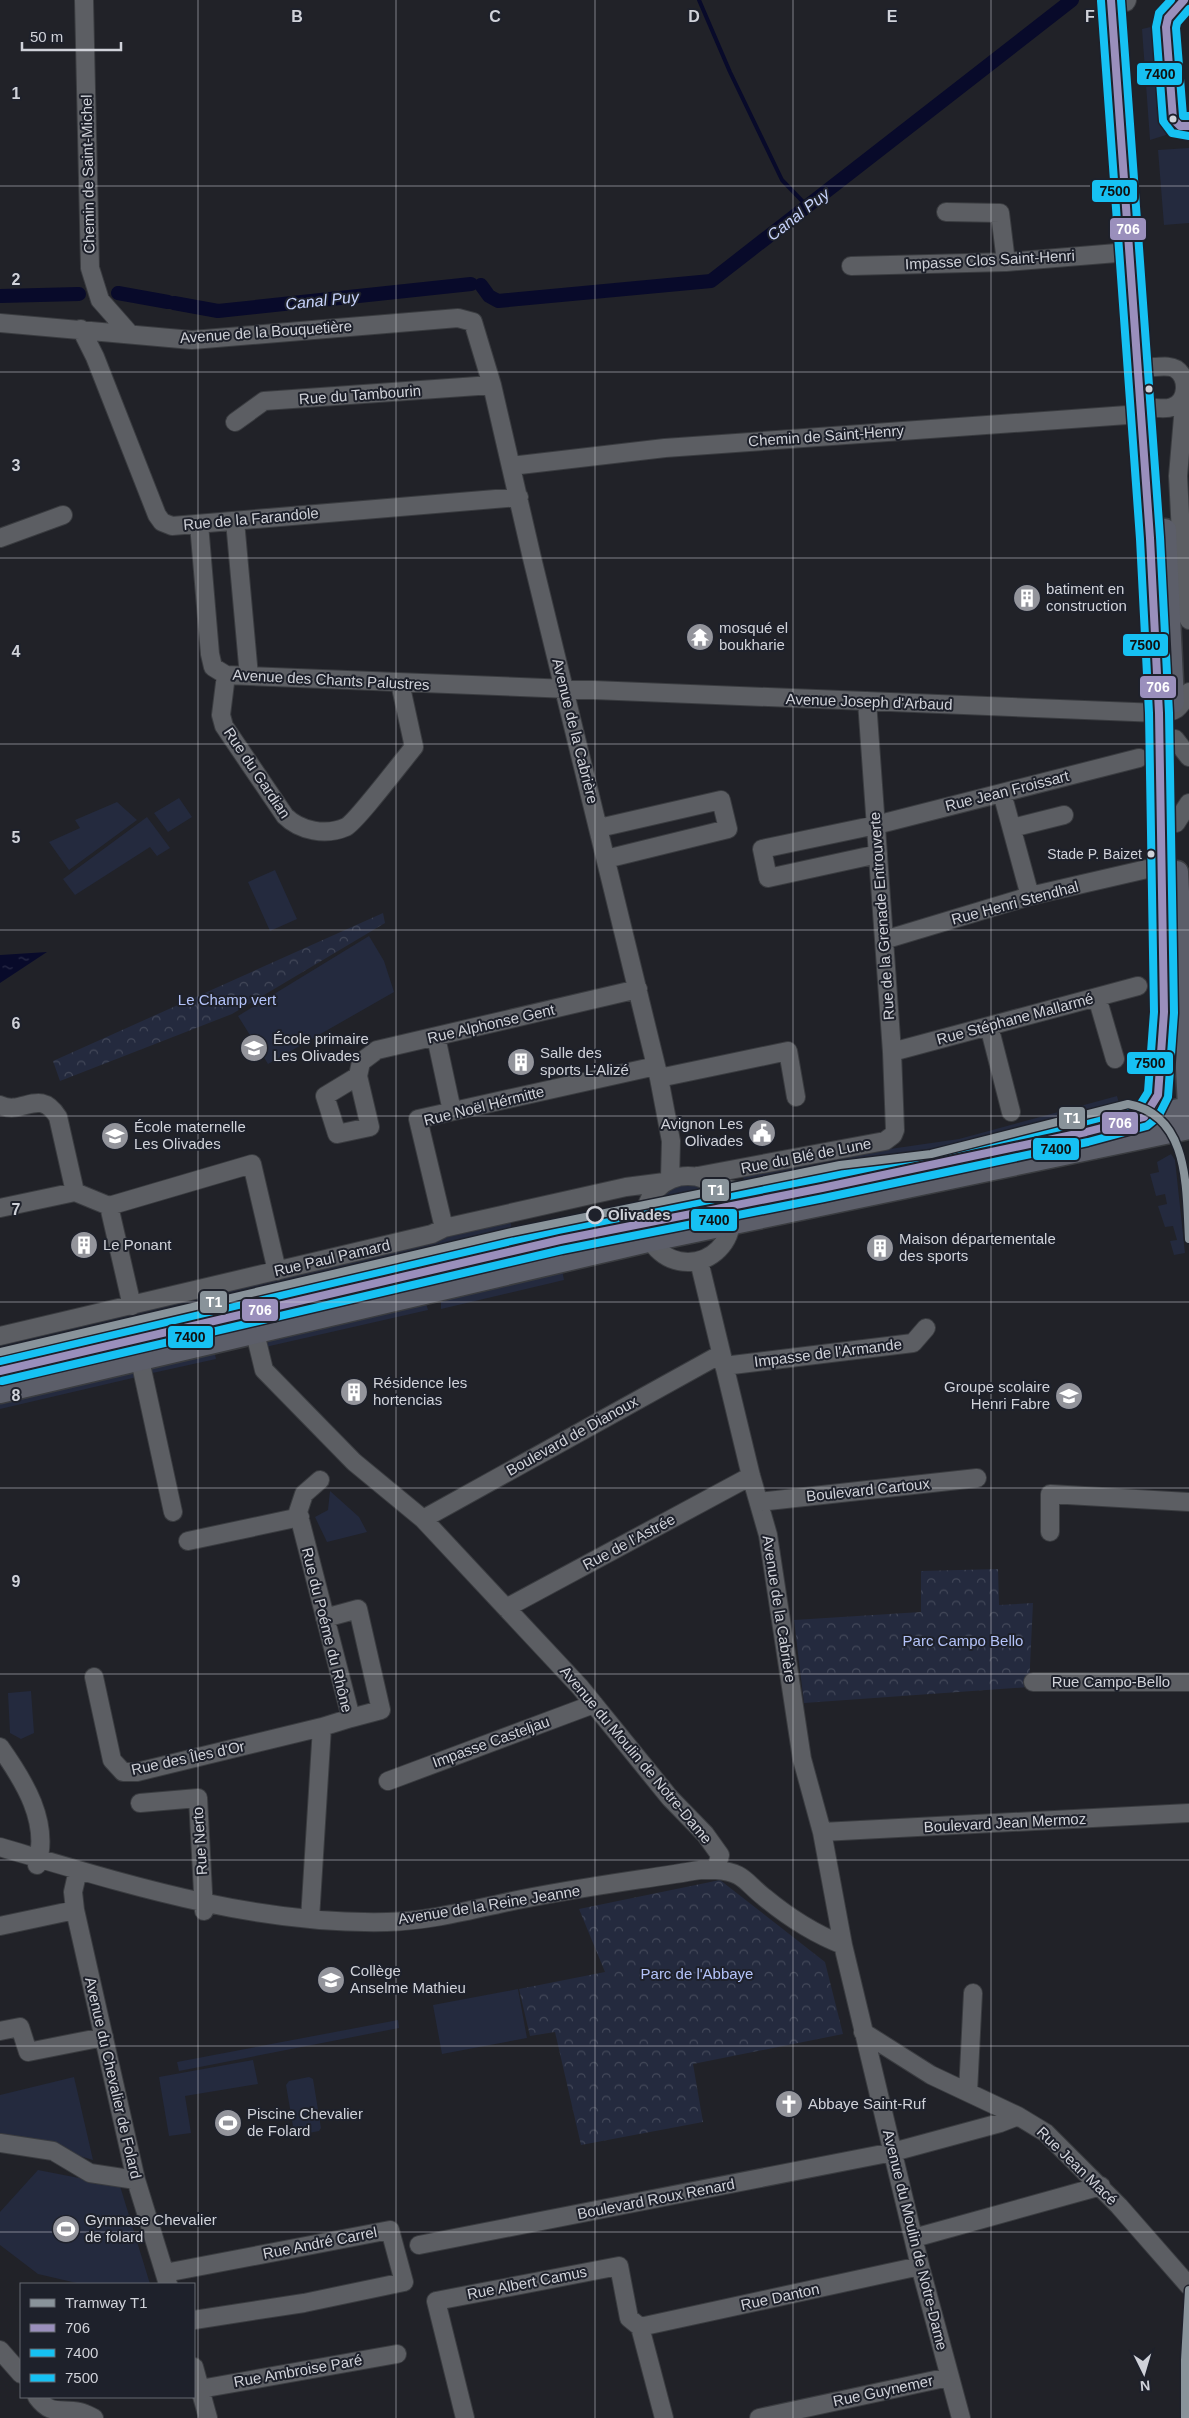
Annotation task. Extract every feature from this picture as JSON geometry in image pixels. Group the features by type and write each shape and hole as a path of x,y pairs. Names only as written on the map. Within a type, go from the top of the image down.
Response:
{"main road":[{"path":"1123,0 1129,252 1148,411 1172,652 1166,713 1164,1012 1158,1095 1144,1117"},
{"path":"1123,0 1153,367 1148,411 1150,538 1166,713 1175,739 1181,977 1189,1108 1181,1118 1136,1140"},
{"path":"1164,1012 1170,1074 1180,1097 1189,1108"},
{"path":"729,1216 822,1188 1086,1132 1189,1108"},
{"path":"0,1392 256,1333 649,1231 1136,1140 1189,1128"},
{"path":"0,1371 560,1240 649,1231"}],"street":[{"name":"Chemin de Saint-Michel","path":"84,0 90,268 100,300 130,334"},
{"path":"946,212 1000,213 1006,262"},
{"name":"Impasse Clos Saint-Henri","path":"851,266 1006,262 1129,252"},
{"name":"Avenue de la Bouquetière","path":"0,323 192,340 458,318 472,322"},
{"name":"Avenue de la Cabrière","path":"472,322 492,385 658,1072 671,1141 668,1180"},
{"name":"Rue de la Farandole","path":"81,329 157,515 162,522 172,526 519,497"},
{"path":"1153,367 1168,366 1177,369 1183,376 1186,385 1178,476 1187,615 1182,634 1172,652"},
{"name":"Rue du Tambourin","path":"235,422 264,401 492,385"},
{"name":"Chemin de Saint-Henry","path":"511,466 685,446 1148,411 1172,407 1180,402 1185,394"},
{"path":"0,538 63,515"},
{"path":"235,520 249,676"},
{"name":"Avenue des Chants Palustres","path":"198,524 210,654 213,668 226,675 565,690"},
{"name":"Rue du Gardian","path":"226,675 221,715 224,726 285,816 294,825 311,830 330,832 348,826 414,747 400,684"},
{"name":"Avenue Joseph d'Arbaud","path":"565,690 1166,713"},
{"path":"1166,713 1181,705 1189,692"},
{"name":"Rue de la Grenade Entrouverte","path":"867,701 892,1052 890,1135"},
{"path":"1175,739 1189,757"},
{"name":"Rue Jean Froissart","path":"878,854 768,878 762,849 876,825 1139,758"},
{"path":"1002,793 1030,896"},
{"path":"599,828 721,800 728,829 606,859"},
{"path":"1176,823 1189,803"},
{"path":"1012,828 1064,815"},
{"name":"Rue Henri Stendhal","path":"884,940 1030,896 1147,869"},
{"name":"Rue Stéphane Mallarmé","path":"892,1052 1138,986"},
{"name":"Rue Alphonse Gent","path":"358,1076 361,1062 377,1050 436,1038 638,989"},
{"path":"1097,997 1115,1059"},
{"path":"989,1026 1011,1112"},
{"path":"436,1038 452,1111"},
{"name":"Rue Noël Hérmitte","path":"444,1228 418,1119 658,1072 788,1051 796,1097"},
{"path":"0,1105 14,1108 43,1103 52,1108 58,1117 75,1192"},
{"name":"Rue du Blé de Lune","path":"668,1180 890,1135"},
{"name":"Avenue de la Cabrière","path":"671,1141 694,1176"},
{"path":"0,1208 75,1192 109,1206 252,1164 277,1271"},
{"path":"694,1176 715,1186 751,1192 794,1187 822,1188"},
{"path":"668,1180 651,1197 646,1213 649,1231 666,1255 675,1260 701,1268 724,1245 729,1216 725,1197 715,1186"},
{"name":"Rue Paul Pamard","path":"0,1336 432,1234 444,1228 626,1187 668,1180"},
{"path":"109,1206 132,1306"},
{"name":"Avenue de la Cabrière","path":"701,1268 751,1476 768,1534 802,1759 822,1832 843,1945"},
{"name":"Impasse de l'Armande","path":"722,1360 912,1343 926,1328"},
{"name":"Avenue du Moulin de Notre-Dame","path":"256,1333 264,1370 354,1462 423,1519 594,1704 670,1798 705,1834 720,1855 716,1870"},
{"path":"140,1360 173,1512"},
{"name":"Boulevard de Dianoux","path":"423,1519 722,1360"},
{"name":"Rue de l'Astrée","path":"506,1608 751,1476"},
{"name":"Boulevard Cartoux","path":"759,1502 976,1478"},
{"name":"Rue du Poéme du Rhône","path":"310,1919 322,1727 351,1718 298,1512 304,1494 320,1480"},
{"path":"1050,1532 1050,1494 1189,1502"},
{"path":"188,1541 300,1518"},
{"path":"325,1618 358,1609 381,1710 351,1718"},
{"name":"Rue des Îles d'Or","path":"94,1677 112,1760 123,1772 137,1772 322,1727"},
{"name":"Rue Campo-Bello","path":"1033,1682 1189,1682"},
{"name":"Impasse Casteljau","path":"388,1781 594,1704"},
{"path":"0,1747 16,1770 37,1815 41,1834 38,1862"},
{"name":"Rue Nerto","path":"140,1803 198,1798 204,1906"},
{"name":"Boulevard Jean Mermoz","path":"822,1832 1189,1812"},
{"name":"Avenue de la Reine Jeanne","path":"0,1847 38,1862 78,1870 204,1906 264,1915 382,1922 411,1920 700,1870 716,1870"},
{"name":"Avenue du Chevalier de Folard","path":"78,1870 73,1892 75,1910 136,2180 166,2279"},
{"path":"716,1870 727,1871 742,1877 763,1896 818,1935 843,1945"},
{"path":"0,1926 75,1910"},
{"name":"Avenue du Moulin de Notre-Dame","path":"843,1945 920,2266 960,2418"},
{"path":"968,2092 973,1993"},
{"path":"0,2032 20,2027 28,2052 104,2037"},
{"name":"Rue Jean Macé","path":"863,2032 932,2076 1018,2116 1046,2133 1101,2186 1189,2286"},
{"name":"Boulevard Roux Renard","path":"418,2245 893,2152 1000,2123 1018,2116"},
{"path":"0,2143 53,2151 90,2173 136,2180"},
{"path":"914,2238 1101,2186"},
{"name":"Rue André Carrel","path":"166,2279 390,2230 404,2282 304,2303 195,2320"},
{"name":"Rue Albert Camus","path":"465,2418 436,2300 619,2266 628,2318 640,2327"},
{"name":"Rue Danton","path":"640,2327 920,2266"},
{"path":"640,2327 664,2418"},
{"path":"0,2350 17,2368"},
{"name":"Rue Ambroise Paré","path":"200,2388 397,2354"},
{"path":"195,2370 208,2418"},
{"name":"Rue Guynemer","path":"759,2418 949,2377"},
{"path":"37,2398 46,2408 57,2415 81,2412 94,2418"}],"green space":[{"path":"1155,26 1166,135 1150,140 1142,29"},
{"path":"1189,148 1189,223 1164,225 1158,150"},
{"path":"179,798 192,817 168,832 154,813"},
{"path":"117,802 137,820 69,870 49,842 80,828 75,820"},
{"path":"147,817 170,848 157,856 150,847 75,895 63,879"},
{"path":"275,870 297,919 270,931 248,882"},
{"name":"Le Champ vert","path":"383,913 385,923 232,1014 60,1081 53,1061"},
{"path":"369,936 384,961 394,992 268,1064 238,1016"},
{"path":"1117,1096 1123,1118 893,1166 884,1162 840,1168 745,1187 743,1175 869,1152 959,1139"},
{"path":"1171,1154 1175,1160 1185,1253 1174,1255 1170,1241 1177,1240 1173,1226 1165,1227 1158,1206 1167,1204 1165,1194 1156,1196 1150,1174 1159,1172 1157,1162"},
{"path":"688,1183 703,1187 718,1200 656,1213 667,1193 676,1187"},
{"path":"510,1219 513,1236 229,1304 225,1291 442,1239 454,1233"},
{"path":"562,1270 564,1280 441,1309 441,1298"},
{"path":"204,1295 207,1308 0,1358 0,1343"},
{"path":"425,1300 428,1310 261,1348 263,1339"},
{"path":"214,1350 216,1359 148,1374 152,1365"},
{"path":"130,1370 137,1377 0,1409 0,1400"},
{"path":"330,1491 359,1517 367,1532 327,1542 315,1517 328,1510"},
{"name":"Parc Campo Bello","path":"998,1569 999,1605 1033,1603 1029,1687 804,1703 794,1620 921,1612 921,1571"},
{"path":"31,1691 34,1733 21,1739 10,1733 8,1693"},
{"name":"Parc de l'Abbaye","path":"720,1880 825,1962 843,2034 693,2064 703,2122 581,2145 555,2032 530,2036 519,1989 605,1972 579,1909"},
{"path":"518,1989 527,2038 442,2054 433,2005"},
{"path":"398,2020 399,2028 179,2071 177,2062"},
{"path":"253,2060 258,2084 185,2096 191,2133 169,2136 159,2077"},
{"path":"74,2077 93,2160 53,2148 0,2139 0,2095"},
{"path":"309,2077 313,2079 321,2128 319,2131 298,2135 294,2132 286,2085 289,2081"},
{"name":"Gymnase Chevalier de folard","path":"38,2170 120,2186 150,2283 77,2283 38,2274 0,2245 0,2212"}],"water":[{"path":"47,952 0,983 0,955"}],"waterway":[{"path":"699,0 730,72 782,180 807,206"},
{"name":"Canal Puy","path":"481,285 489,296 498,301 711,281 1072,0"},
{"name":"Canal Puy","path":"174,303 218,311 471,284"},
{"name":"Canal Puy","path":"118,293 168,302"},
{"name":"Canal Puy","path":"0,296 79,294"}],"tram line":[{"name":"T1","path":"0,1352 512,1232 840,1165 931,1154 1128,1104 1148,1111 1163,1122 1173,1138 1180,1156 1184,1176 1189,1239"},
{"name":"T1","path":"1185,2418 1185,2360 1189,2290"}],"transit line":[{"name":"706","path":"0,1371 560,1240 822,1188 1086,1132 1144,1117 1158,1095 1164,1012 1159,713 1150,538 1111,0"},
{"name":"7400","path":"2,1381 562,1250 824,1198 1088,1142 1147,1126 1158,1117 1168,1097 1174,1013 1169,713 1160,537 1121,0"},
{"name":"7400","path":"1171,0 1159,13 1156,27 1163,121 1172,133 1189,136"},
{"name":"706","path":"1184,0 1168,18 1166,27 1173,119 1180,126 1189,126"},
{"name":"7500","path":"0,1361 558,1230 820,1178 1084,1122 1138,1108 1148,1092 1154,1012 1149,713 1140,539 1101,1"},
{"name":"7500","path":"1188,116 1183,116 1176,28 1177,23 1189,9"}],"place":[{"name":"batiment en construction","path":"1027,598"},
{"name":"mosqué el boukharie","path":"700,637"},
{"name":"Stade P. Baizet","path":"1151,854"},
{"name":"École primaire Les Olivades","path":"254,1048"},
{"name":"Salle des sports L'Alizé","path":"521,1062"},
{"name":"Avignon Les Olivades","path":"762,1133"},
{"name":"École maternelle Les Olivades","path":"115,1136"},
{"name":"Olivades","path":"595,1215"},
{"name":"Le Ponant","path":"84,1245"},
{"name":"Maison départementale des sports","path":"880,1248"},
{"name":"Résidence les hortencias","path":"354,1392"},
{"name":"Groupe scolaire Henri Fabre","path":"1069,1396"},
{"name":"Collège Anselme Mathieu","path":"331,1980"},
{"name":"Abbaye Saint-Ruf","path":"789,2104"},
{"name":"Piscine Chevalier de Folard","path":"228,2123"},
{"name":"Gymnase Chevalier de folard","path":"66,2229"}]}
